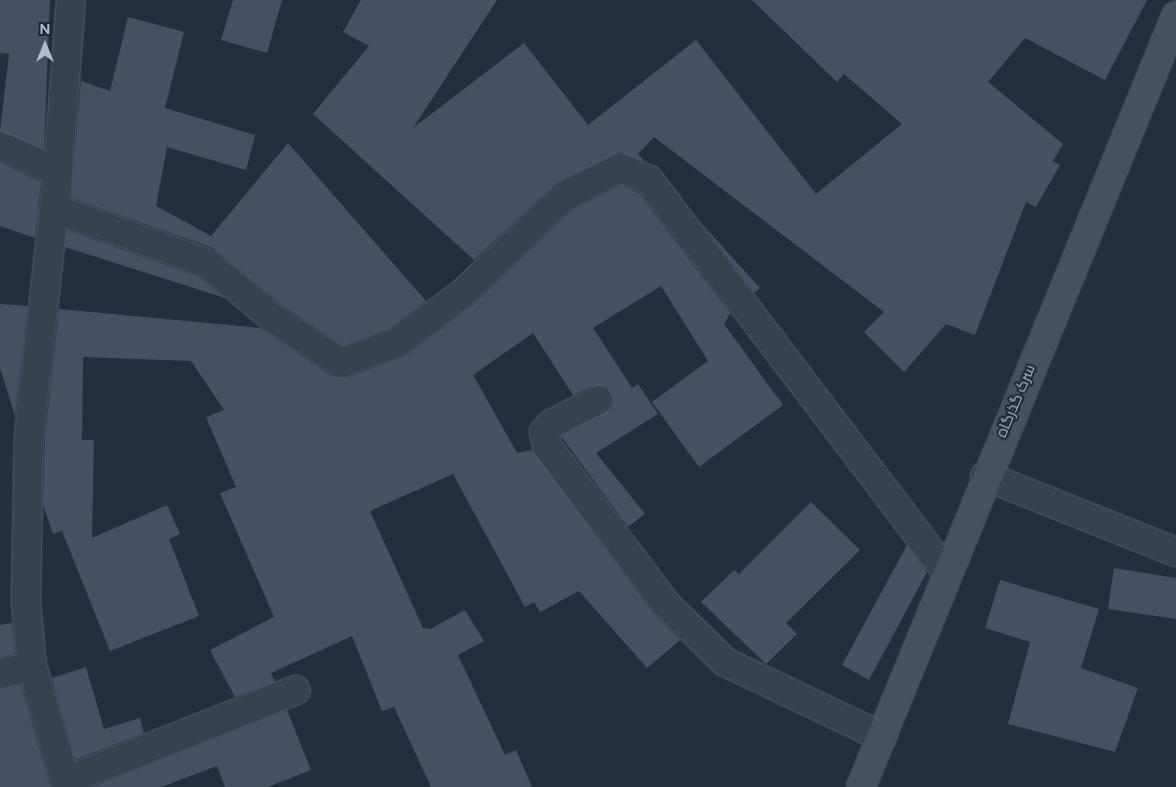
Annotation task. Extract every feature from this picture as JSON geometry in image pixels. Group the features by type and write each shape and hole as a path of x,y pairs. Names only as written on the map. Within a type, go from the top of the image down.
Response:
{"street":[{"path":"72,0 55,209 29,436 26,602 32,666 66,784 296,690"},
{"name":"سرک گذرگاه","path":"867,780 946,571 1176,16"},
{"path":"0,146 58,172"},
{"path":"55,209 208,263 274,319 341,363 396,343 462,294 564,197 620,168 649,180 946,571"},
{"path":"598,400 551,424 544,432 547,446 666,604 725,662 882,737"},
{"path":"985,476 1176,552"},
{"path":"0,674 32,666"}],"building":[{"path":"0,0 50,0 44,149 0,131 9,54 0,53"},
{"path":"233,0 282,0 267,53 221,40"},
{"path":"361,0 497,0 413,128 524,43 588,125 696,40 816,194 902,124 844,74 837,82 752,0 1147,0 1105,80 1025,38 988,82 1063,144 1053,161 1060,165 1036,207 1026,202 975,335 946,324 904,372 864,332 884,312 654,137 638,154 644,161 619,152 556,183 474,260 313,114 369,46 343,32"},
{"path":"128,17 184,32 165,108 255,135 246,170 167,147 156,206 211,236 288,143 426,301 389,329 343,346 283,306 213,248 71,198 81,81 110,91"},
{"path":"0,163 41,182 35,238 0,226"},
{"path":"621,185 639,193 730,313 724,324 783,405 699,467 652,402 708,361 661,286 593,328 632,388 638,384 658,414 596,453 645,514 628,527 561,436 611,409 614,400 607,387 591,386 573,395 533,333 473,375 517,453 532,450 654,614 680,640 647,668 579,591 540,612 534,602 525,607 453,474 370,511 423,628 430,629 465,610 484,641 458,655 505,755 516,750 532,787 431,787 394,707 382,711 352,636 271,673 275,682 235,697 210,650 274,617 220,493 236,487 206,417 224,410 191,361 83,357 82,440 94,440 92,538 167,505 180,534 169,539 199,616 110,651 62,531 53,534 43,504 45,437 59,309 260,328 332,376 346,378 405,356 473,305 572,210"},
{"path":"702,224 760,288 754,293"},
{"path":"67,230 199,277 225,298 65,247"},
{"path":"0,304 28,306 15,416 0,368"},
{"path":"811,502 860,550 786,623 797,634 766,664 701,602 734,570 739,574"},
{"path":"907,545 927,572 869,680 842,665"},
{"path":"1114,568 1176,578 1176,619 1108,609"},
{"path":"1000,580 1099,609 1081,668 1138,688 1115,752 1008,724 1030,642 985,628"},
{"path":"12,623 15,654 0,658 0,625"},
{"path":"86,667 104,729 140,718 144,733 75,760 52,678"},
{"path":"21,685 51,787 0,787 0,689"},
{"path":"287,710 311,770 268,787 225,787 217,766 161,787 92,787"}]}
